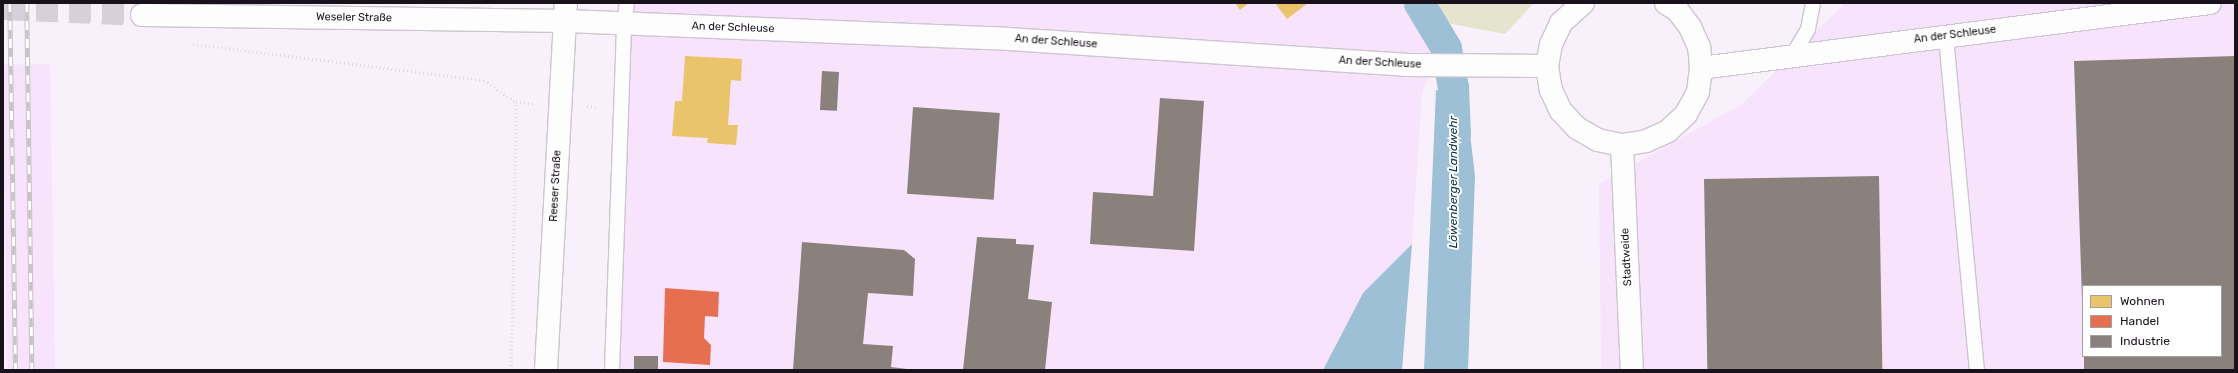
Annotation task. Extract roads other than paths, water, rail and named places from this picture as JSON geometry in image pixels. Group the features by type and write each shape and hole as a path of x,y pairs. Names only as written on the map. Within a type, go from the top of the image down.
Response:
{"street":[{"path":"1583,3 1561,23 1551,44 1547,66 1550,90 1561,111 1577,128 1598,140 1622,144 1651,139 1668,131 1686,114 1698,92 1701,68 1699,47 1690,27 1677,10 1666,3"},
{"name":"An der Schleuse","path":"1701,68 2210,3"},
{"name":"An der Schleuse","path":"566,12 625,13 1405,65 1481,67 1547,66"},
{"name":"Weseler Straße","path":"142,15 566,12"},
{"name":"Reeser Straße","path":"546,370 566,12"},
{"name":"Stadtweide","path":"1622,144 1632,370"}],"lane":[{"path":"1792,56 1808,29 1813,3"},
{"path":"612,370 625,13"},
{"path":"1946,37 1977,370"}],"water":[{"path":"1436,90 1465,92 1475,176 1468,370 1424,370"},
{"path":"1412,244 1402,370 1323,370 1363,293"}],"waterway":[{"name":"Löwenberger Landwehr","path":"1419,3 1446,48 1453,87 1455,134"}],"tunnel":[{"path":"3,9 142,15"}],"railway":[{"path":"10,3 16,370"},
{"path":"27,3 32,370"}]}
